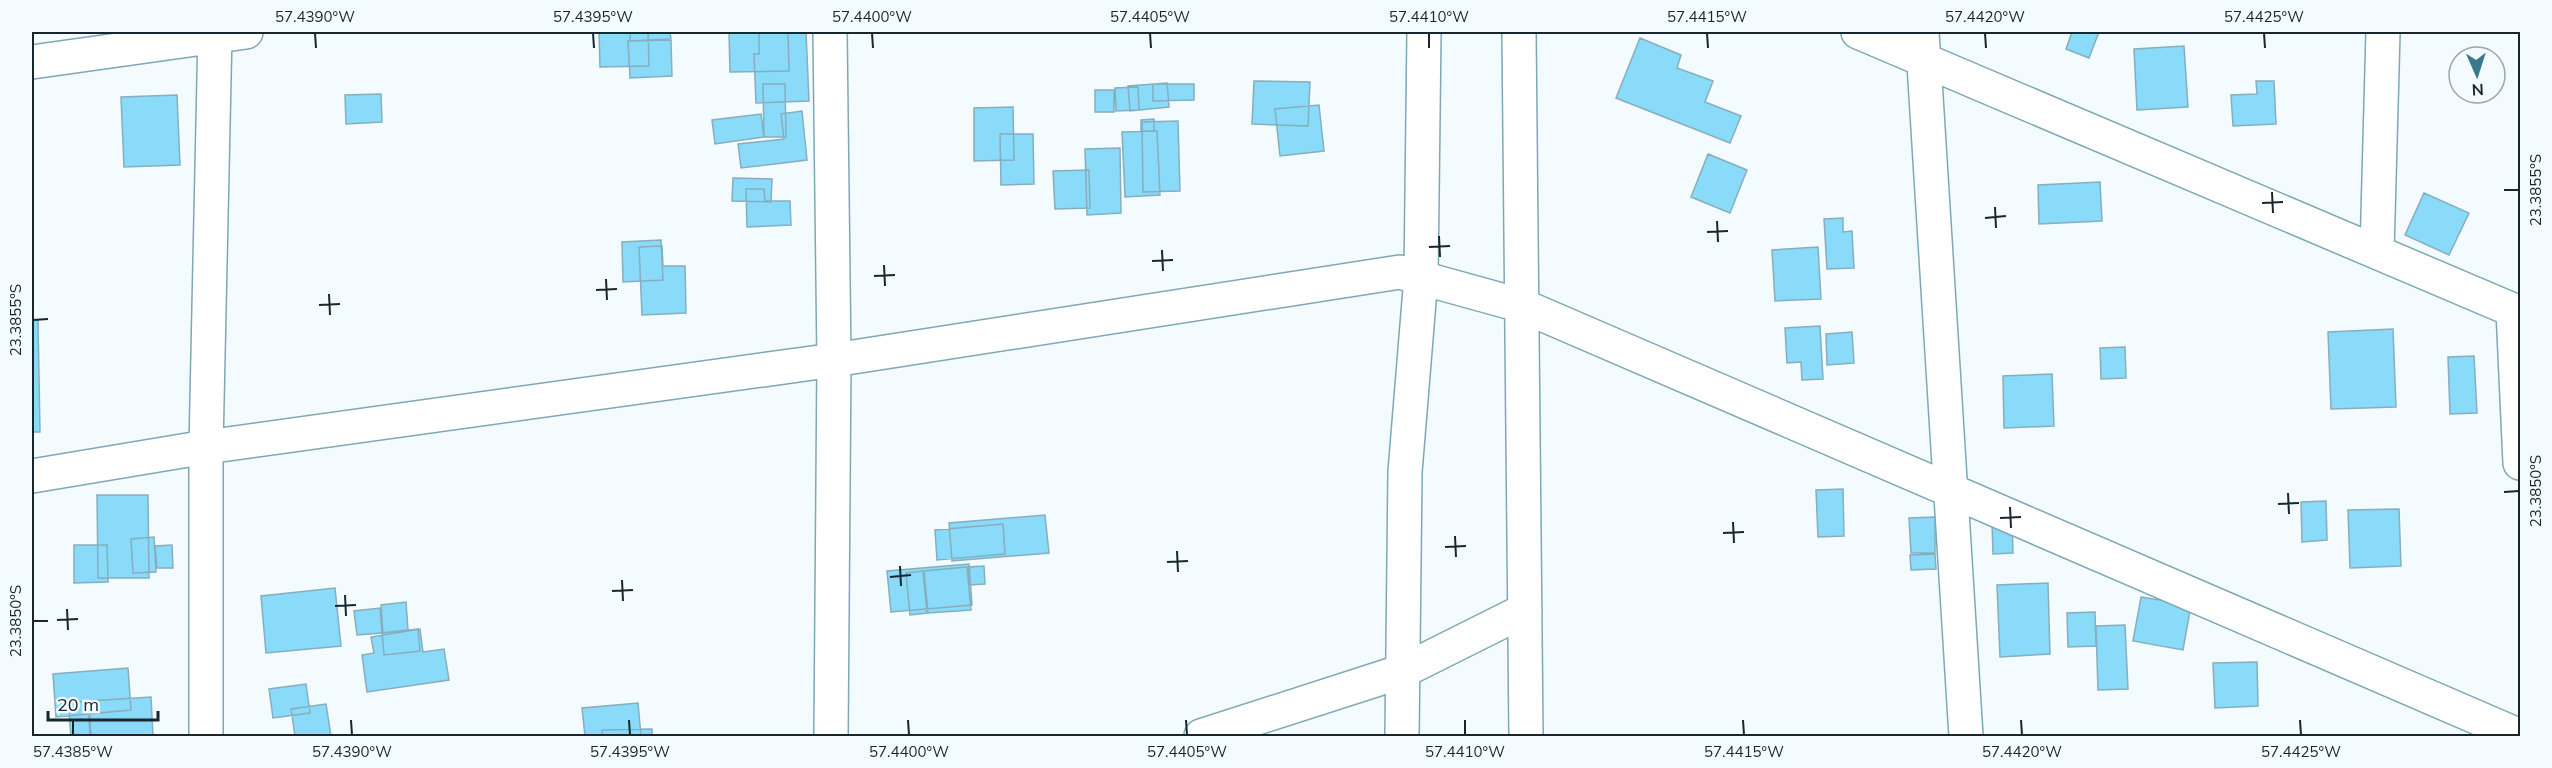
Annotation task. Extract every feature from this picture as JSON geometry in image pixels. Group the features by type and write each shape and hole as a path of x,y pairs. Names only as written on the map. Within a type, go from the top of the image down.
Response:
{"street":[{"path":"830,32 834,360 831,736"},
{"path":"1402,736 1405,472 1421,277 1424,32"},
{"path":"1520,32 1526,736"},
{"path":"1858,32 1923,45 2377,252 2517,311 2520,463"},
{"path":"2377,252 2383,32"},
{"path":"32,62 225,33 206,447 206,736"},
{"path":"1923,45 1966,736"},
{"path":"32,476 206,447 834,360 1400,272 1522,306 2520,736"},
{"path":"1201,736 1403,672 1525,610"}],"building":[{"path":"599,32 648,32 649,66 600,67"},
{"path":"630,32 670,32 671,39 630,41"},
{"path":"729,32 788,32 789,71 730,72"},
{"path":"759,32 806,32 809,101 756,103 754,54 759,54"},
{"path":"2072,32 2099,32 2089,58 2066,49"},
{"path":"1640,38 1681,55 1677,68 1713,81 1705,102 1741,116 1730,143 1616,98"},
{"path":"671,40 672,76 630,78 628,41"},
{"path":"2184,46 2188,107 2137,110 2134,49"},
{"path":"1254,81 1310,82 1308,126 1252,124"},
{"path":"2256,81 2274,81 2276,124 2233,126 2231,95 2257,94"},
{"path":"1167,83 1169,107 1130,111 1128,86"},
{"path":"763,84 785,84 786,137 764,137"},
{"path":"1153,84 1194,84 1194,100 1153,101"},
{"path":"1138,87 1139,110 1116,111 1115,88"},
{"path":"1095,90 1114,90 1114,112 1095,112"},
{"path":"381,94 382,122 346,124 345,95"},
{"path":"177,95 180,165 124,167 121,97"},
{"path":"1319,105 1324,151 1280,156 1275,109"},
{"path":"1013,107 1014,160 974,161 974,108"},
{"path":"802,111 807,160 741,168 738,144 784,139 781,114"},
{"path":"761,114 764,137 715,144 712,120"},
{"path":"1154,119 1154,131 1141,131 1141,120"},
{"path":"1178,121 1180,191 1143,192 1142,122"},
{"path":"1157,131 1160,195 1125,197 1122,132"},
{"path":"1000,134 1033,134 1034,184 1001,185"},
{"path":"1120,148 1121,213 1087,215 1085,149"},
{"path":"1708,154 1747,170 1730,213 1691,197"},
{"path":"1089,170 1090,208 1055,209 1053,171"},
{"path":"733,178 772,179 771,202 732,201"},
{"path":"2100,182 2102,221 2039,224 2038,185"},
{"path":"746,189 764,189 765,201 790,201 791,225 747,227"},
{"path":"2424,193 2469,213 2449,255 2405,235"},
{"path":"1843,218 1843,232 1852,231 1854,268 1827,269 1824,219"},
{"path":"661,240 663,280 623,282 622,242"},
{"path":"662,246 663,266 685,266 686,313 642,315 639,247"},
{"path":"1818,247 1821,299 1775,301 1772,250"},
{"path":"32,320 38,320 40,432 32,432"},
{"path":"1820,326 1823,379 1802,380 1801,362 1787,363 1785,328"},
{"path":"2393,329 2396,407 2331,409 2328,332"},
{"path":"1852,332 1854,363 1827,365 1826,334"},
{"path":"2125,347 2126,378 2101,379 2100,348"},
{"path":"2474,356 2477,413 2450,414 2448,357"},
{"path":"2052,374 2054,426 2004,428 2003,376"},
{"path":"1843,489 1844,536 1818,537 1816,490"},
{"path":"97,495 148,495 149,578 98,578"},
{"path":"2326,501 2327,540 2302,542 2301,502"},
{"path":"2399,509 2401,566 2350,568 2348,510"},
{"path":"1045,515 1049,553 952,561 949,523"},
{"path":"1935,517 1935,553 1911,553 1909,518"},
{"path":"2012,521 2013,553 1993,554 1992,522"},
{"path":"1003,524 1005,554 937,560 935,530"},
{"path":"154,537 156,572 133,573 131,539"},
{"path":"74,545 107,545 108,582 74,583"},
{"path":"172,545 173,568 157,568 155,546"},
{"path":"1935,554 1936,569 1911,570 1910,555"},
{"path":"969,564 972,605 891,612 887,571"},
{"path":"984,566 985,584 969,585 968,567"},
{"path":"967,567 971,610 928,613 924,571"},
{"path":"923,571 927,613 910,615 906,573"},
{"path":"2048,583 2050,654 2000,657 1997,585"},
{"path":"335,588 341,646 266,653 261,596"},
{"path":"2141,597 2191,605 2183,650 2133,641"},
{"path":"406,602 408,630 383,633 381,605"},
{"path":"380,608 382,633 357,635 354,611"},
{"path":"2095,612 2096,646 2068,647 2067,613"},
{"path":"2125,625 2128,689 2098,690 2096,626"},
{"path":"418,629 420,651 384,655 382,633"},
{"path":"420,629 423,652 444,649 449,680 367,692 362,655 374,653 371,637"},
{"path":"2257,662 2258,706 2215,708 2213,663"},
{"path":"128,668 131,710 56,717 53,674"},
{"path":"306,684 310,713 273,718 269,689"},
{"path":"151,697 153,736 91,736 89,701"},
{"path":"88,701 90,736 71,736 68,703"},
{"path":"638,703 641,736 585,736 582,708"},
{"path":"326,704 331,736 295,736 291,709"},
{"path":"652,729 652,736 602,736 602,730"}]}
